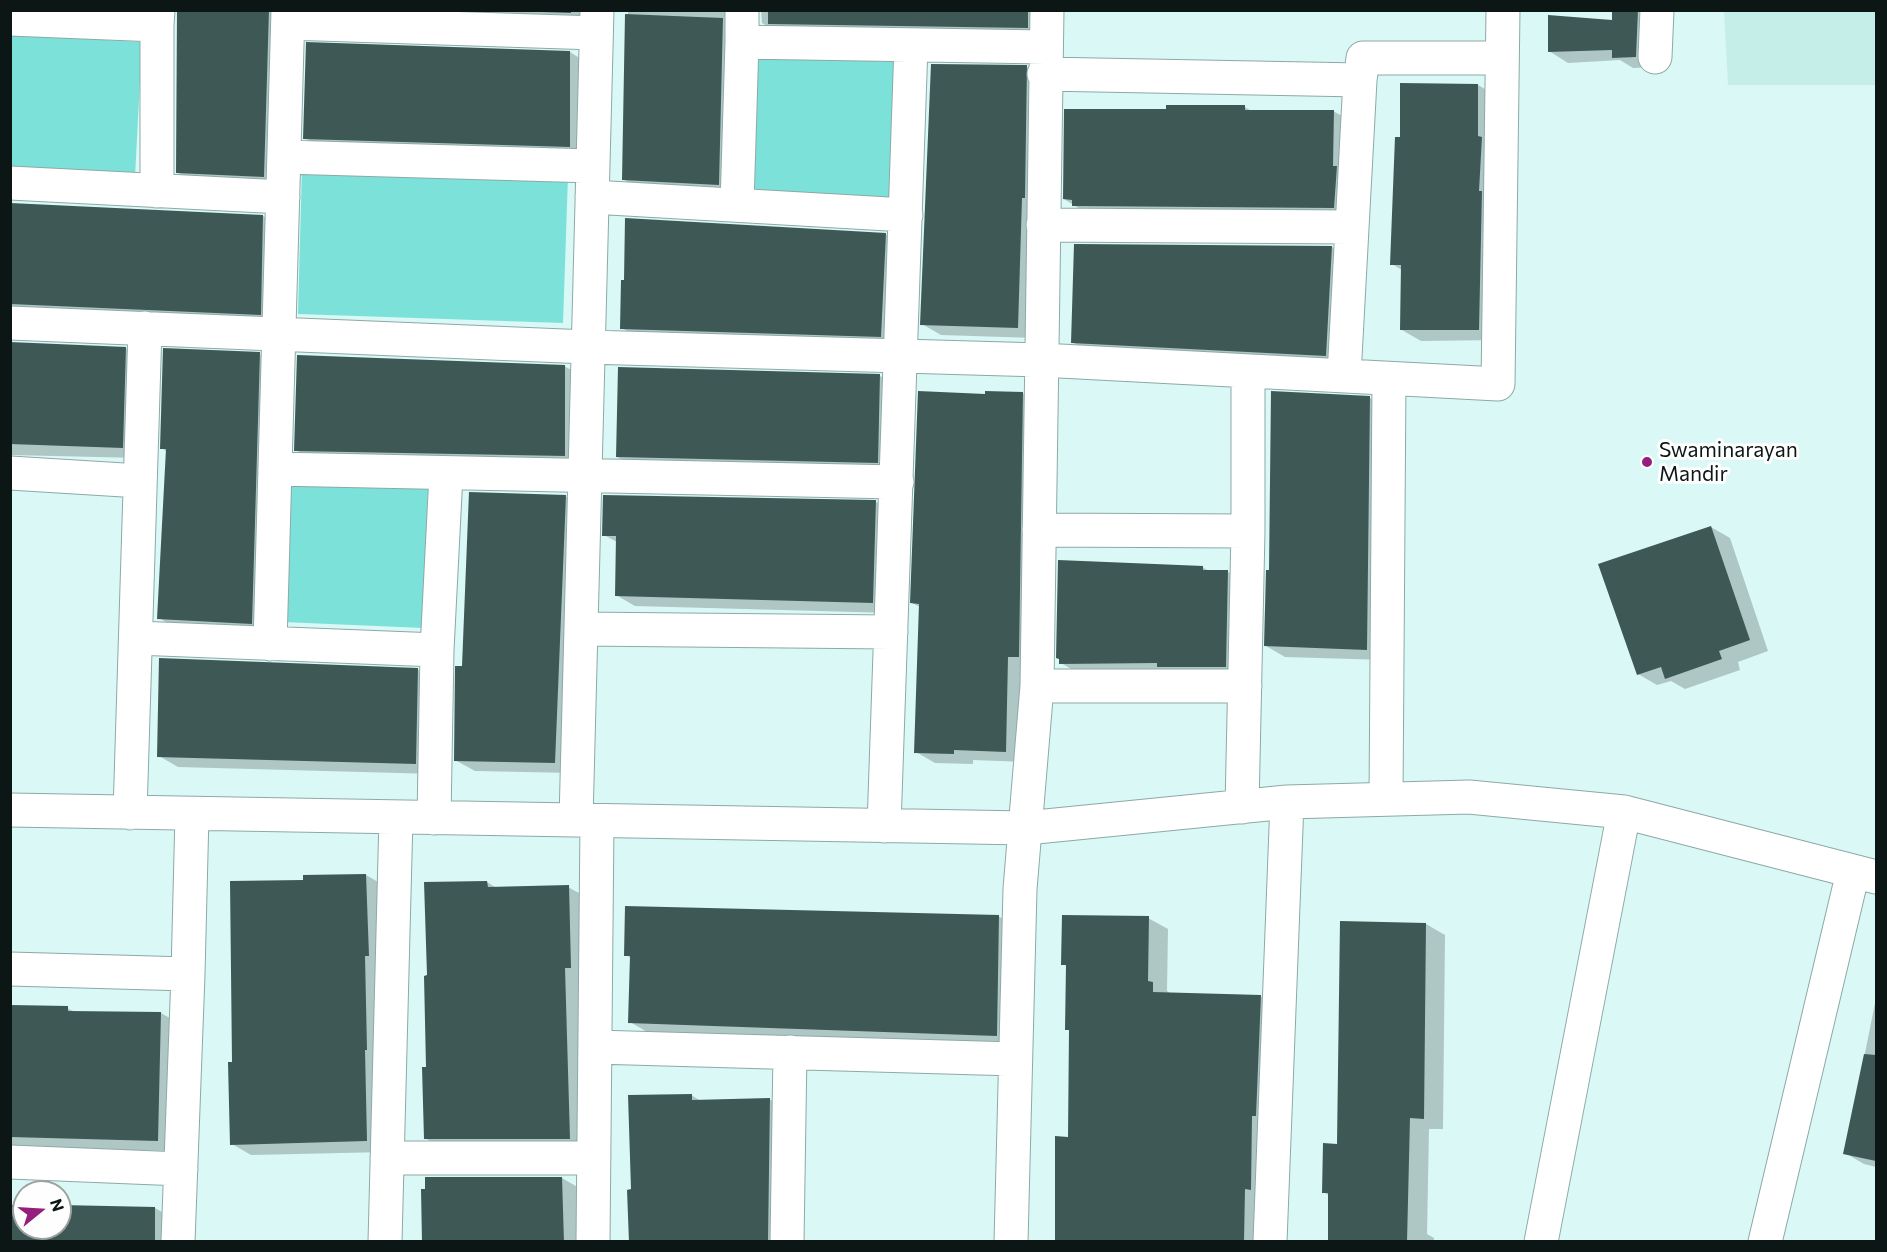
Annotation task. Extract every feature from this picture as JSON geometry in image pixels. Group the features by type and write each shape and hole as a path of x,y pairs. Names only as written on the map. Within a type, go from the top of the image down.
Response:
{"street":[{"path":"737,205 742,10"},
{"path":"1011,1242 1020,889 1037,686 1047,10"},
{"path":"10,323 588,347 1041,360 1498,384 1503,10"},
{"path":"1655,57 1657,10"},
{"path":"270,644 288,17 596,22 580,629 595,1047 593,1242"},
{"path":"10,19 157,18 157,191"},
{"path":"741,42 911,45 1045,61 1360,80"},
{"path":"884,825 911,45"},
{"path":"1344,376 1363,58 1502,58"},
{"path":"284,157 592,181 737,205 906,215"},
{"path":"10,183 284,197"},
{"path":"1043,225 1352,227"},
{"path":"130,813 145,328"},
{"path":"1242,807 1248,531 1248,371"},
{"path":"1386,799 1389,379"},
{"path":"275,469 585,478 897,483"},
{"path":"10,473 140,481"},
{"path":"434,818 437,650 446,474"},
{"path":"1039,530 1248,531"},
{"path":"580,629 891,632"},
{"path":"136,638 437,650"},
{"path":"1037,686 1245,686"},
{"path":"10,810 1026,828 1287,802 1386,799 1469,797 1624,812 1870,873 1765,1242"},
{"path":"1270,1242 1287,802"},
{"path":"1541,1242 1624,812"},
{"path":"178,1242 192,814"},
{"path":"385,1242 396,817"},
{"path":"10,969 188,974"},
{"path":"595,1047 1015,1059"},
{"path":"787,1242 790,1052"},
{"path":"387,1158 594,1158"},
{"path":"10,1162 181,1169"}],"shaded area":[{"path":"1724,11 1876,11 1876,85 1728,85"},
{"path":"10,35 142,42 135,177 11,170"},
{"path":"755,56 895,62 889,202 749,196"},
{"path":"302,167 568,176 563,323 298,314"},
{"path":"288,482 428,488 423,628 283,622"}],"building":[{"path":"177,10 269,10 264,177 176,173"},
{"path":"481,10 571,10 571,13"},
{"path":"768,10 1028,10 1028,28 768,24"},
{"path":"1612,10 1638,10 1636,57 1612,58 1612,50 1548,52 1548,15 1612,20"},
{"path":"625,14 723,18 719,185 622,180"},
{"path":"306,42 570,51 570,147 303,139"},
{"path":"931,64 1027,65 1025,198 1022,198 1018,328 920,325"},
{"path":"1400,83 1478,84 1478,136 1482,137 1479,191 1482,191 1479,330 1400,330 1401,265 1390,265 1395,137 1400,137"},
{"path":"1166,105 1245,105 1245,110 1334,110 1333,166 1337,166 1334,208 1072,206 1072,200 1063,199 1064,109 1166,109"},
{"path":"10,203 263,215 261,315 10,304"},
{"path":"625,218 886,233 881,337 620,329"},
{"path":"1074,244 1332,246 1326,356 1071,343"},
{"path":"10,342 126,347 123,448 10,444"},
{"path":"163,348 260,352 252,624 157,619 166,449 160,449"},
{"path":"297,355 565,365 565,456 294,451"},
{"path":"618,367 880,374 878,463 616,457"},
{"path":"918,391 985,394 985,391 1023,392 1019,657 1008,657 1006,752 954,750 954,754 914,753 919,604 910,603"},
{"path":"1271,391 1370,396 1367,650 1264,646 1266,570 1269,570"},
{"path":"469,492 566,495 555,763 454,761 455,666 462,666"},
{"path":"603,495 876,500 873,603 615,596 616,536 602,536"},
{"path":"1711,526 1750,640 1719,651 1722,659 1665,679 1661,667 1637,675 1598,564"},
{"path":"1058,560 1203,566 1203,570 1228,570 1226,667 1157,667 1157,663 1059,664 1059,659 1056,658"},
{"path":"159,658 418,668 416,764 157,757"},
{"path":"366,874 369,956 365,956 367,1141 230,1145 228,1062 232,1062 230,881 303,880 303,875"},
{"path":"487,881 488,887 569,885 571,968 565,968 570,1139 424,1139 422,1067 426,1067 424,976 427,975 424,882"},
{"path":"625,906 999,915 997,1036 628,1023 630,956 624,956"},
{"path":"1062,915 1149,916 1148,981 1153,982 1153,992 1261,995 1256,1116 1252,1116 1251,1190 1245,1189 1244,1242 1055,1242 1055,1136 1068,1137 1069,1030 1065,1030 1066,965 1061,965"},
{"path":"1340,921 1426,923 1424,1119 1410,1118 1407,1242 1328,1242 1328,1193 1322,1193 1323,1143 1337,1144"},
{"path":"10,1005 68,1006 68,1011 161,1012 158,1141 10,1137"},
{"path":"1864,1054 1876,1055 1876,1161 1843,1154"},
{"path":"692,1094 692,1100 770,1098 768,1242 629,1242 627,1190 631,1189 628,1095"},
{"path":"425,1177 562,1177 564,1242 422,1242 421,1189 425,1189"},
{"path":"10,1205 12,1205 12,1240 72,1240 72,1205 155,1207 155,1242 10,1242"}],"place":[{"name":"Swaminarayan Mandir","path":"1647,462"}]}
